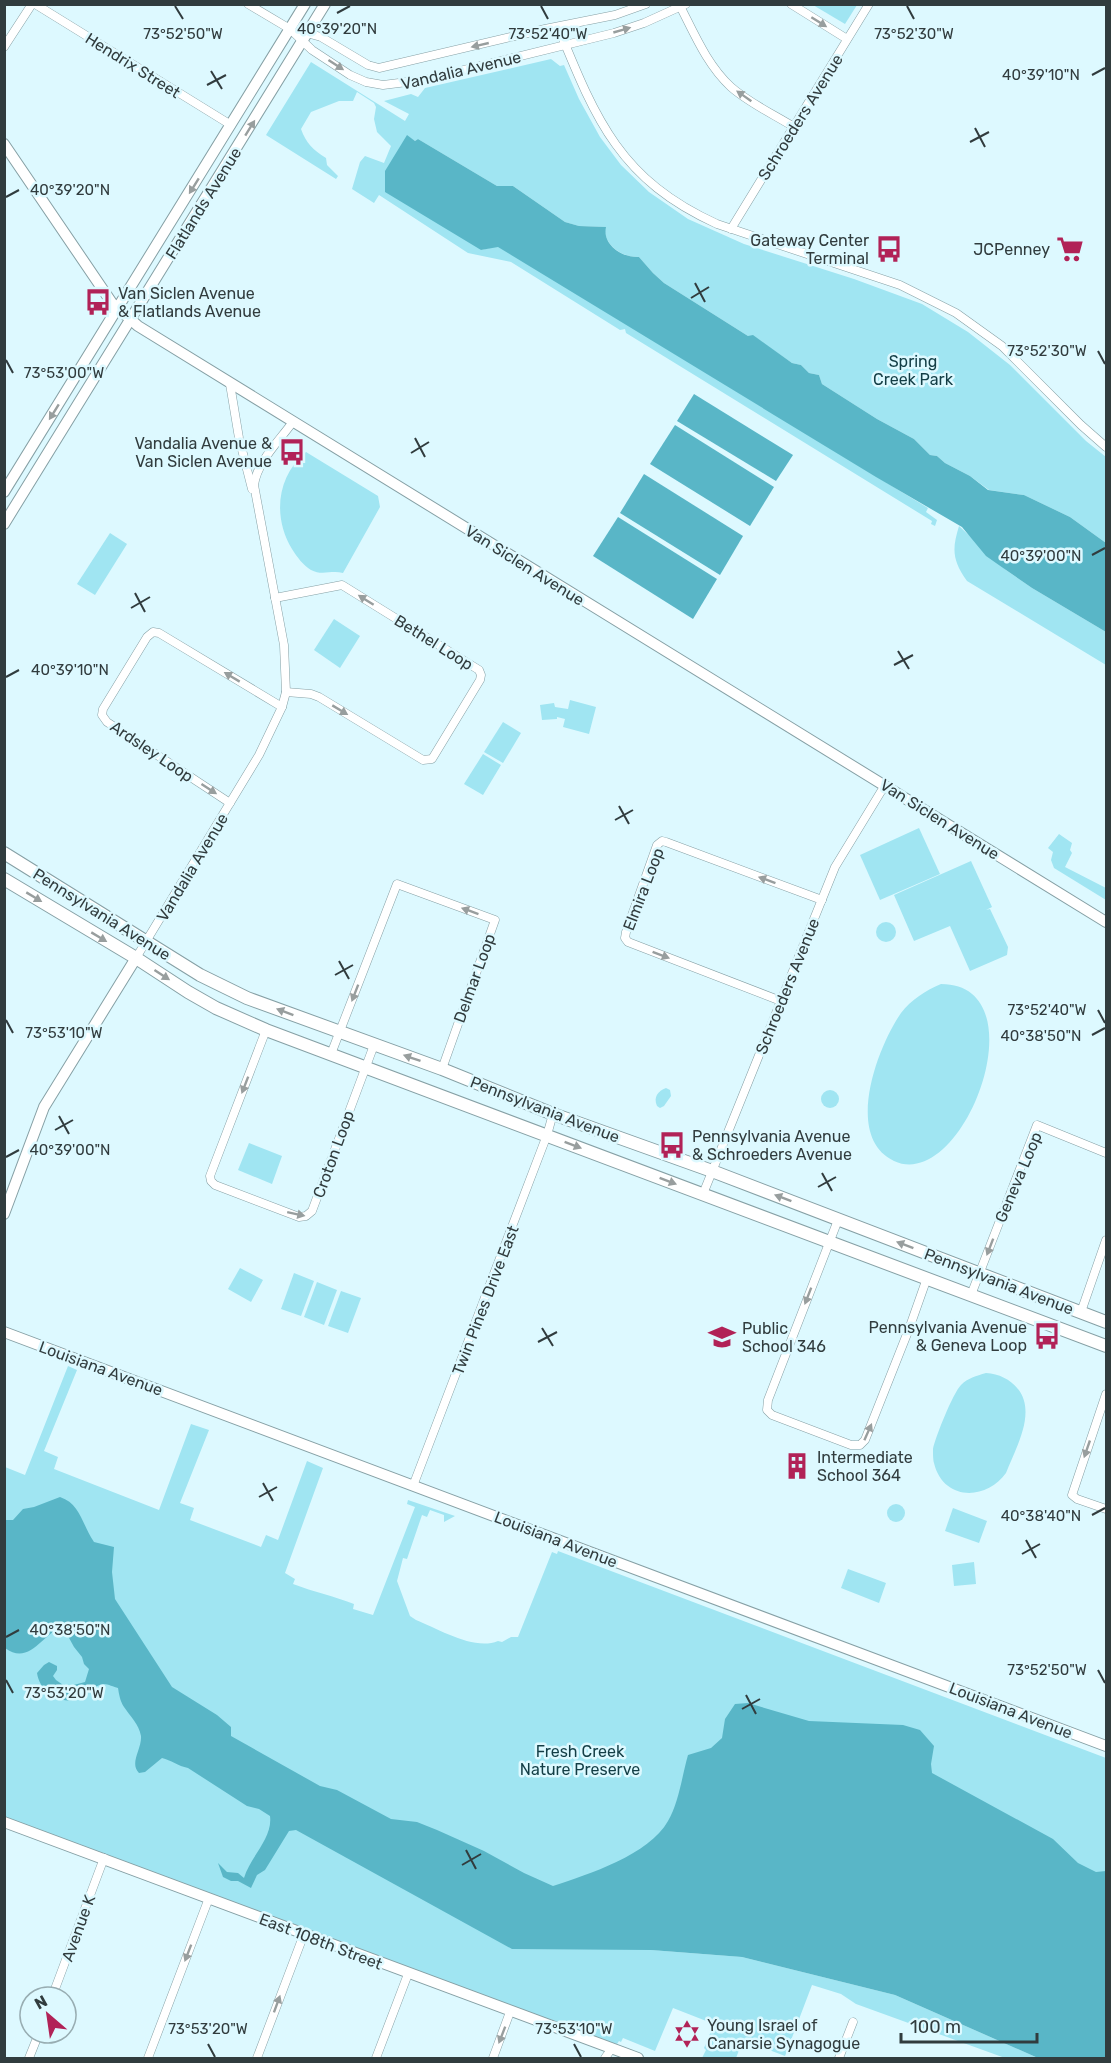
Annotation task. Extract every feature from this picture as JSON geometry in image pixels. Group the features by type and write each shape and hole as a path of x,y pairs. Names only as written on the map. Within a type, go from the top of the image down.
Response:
{"main road":[{"name":"Pennsylvania Avenue","path":"4,853 224,988 1107,1322"},
{"name":"Pennsylvania Avenue","path":"4,879 216,1008 266,1030 1107,1346"}],"street":[{"path":"4,47 34,4"},
{"name":"Hendrix Street","path":"34,4 231,125"},
{"path":"248,4 305,37"},
{"name":"Flatlands Avenue","path":"4,492 305,4"},
{"name":"Flatlands Avenue","path":"4,524 325,4"},
{"name":"Vandalia Avenue","path":"646,4 615,15 382,68 372,67 321,37 305,37 312,50 356,78 372,84 390,85 415,81 630,28 682,6"},
{"path":"791,4 848,39"},
{"name":"Schroeders Avenue","path":"731,229 869,4"},
{"path":"682,6 710,62 725,81 743,96 794,127"},
{"path":"558,27 593,109 608,136 647,180 680,205 704,218 900,285 956,313 1011,355 1075,419 1107,447"},
{"name":"Van Siclen Avenue","path":"4,144 112,303 131,320 292,423 1107,922"},
{"name":"Vandalia Avenue","path":"230,384 239,438 250,486 256,499"},
{"name":"Vandalia Avenue","path":"4,1214 44,1107 259,756 282,707 286,692 284,645 254,485 258,472 292,423"},
{"name":"Bethel Loop","path":"275,598 342,585 479,670 481,675 432,759 428,761 319,697 286,692"},
{"name":"Ardsley Loop","path":"230,803 107,722 102,715 103,709 147,637 153,632 159,633 282,707"},
{"name":"Schroeders Avenue","path":"703,1194 835,867 885,785"},
{"name":"Elmira Loop","path":"781,1001 628,942 625,938 626,932 657,845 662,841 666,842 822,900"},
{"name":"Delmar Loop","path":"331,1054 397,884 495,920 442,1069"},
{"name":"Croton Loop","path":"266,1030 210,1176 215,1185 299,1217 306,1216 312,1211 374,1045"},
{"name":"Twin Pines Drive East","path":"413,1486 547,1136 553,1114"},
{"name":"Geneva Loop","path":"971,1295 1037,1125 1107,1153"},
{"path":"838,1220 768,1400 767,1410 772,1415 851,1445 860,1445 865,1440 927,1278"},
{"path":"1081,1312 1107,1240"},
{"name":"Louisiana Avenue","path":"4,1332 1107,1746"},
{"path":"1107,1394 1072,1494 1077,1499 1107,1509"},
{"name":"East 108th Street","path":"4,1822 638,2058"},
{"name":"Avenue K","path":"56,1985 104,1858"},
{"path":"148,2058 209,1898"},
{"path":"257,2058 304,1934"},
{"path":"376,2058 408,1974"},
{"path":"493,2058 510,2012"},
{"path":"839,2058 853,2022"},
{"path":"605,2058 612,2048"}],"green space":[{"path":"813,5 857,5 845,24"},
{"name":"Spring Creek Park","path":"551,59 560,66 564,65 600,137 621,165 649,192 688,219 744,244 854,279 922,304 968,332 1010,365 1086,441 1106,457 1106,543 1070,517 1024,495 989,490 937,456 930,455 914,439 877,419 822,384 819,375 809,373 801,365 792,363 753,336 748,336 664,283 639,257 621,253 615,249 607,239 605,227 579,226 565,222 513,186 497,186 418,139 415,141 407,136 481,250 498,246 928,508 926,512 937,520 935,526 931,524 932,521 626,333 625,329 620,330 511,262 468,253 379,195 374,203 352,189 360,162 365,156 384,163 391,146 377,132 374,103 357,92 353,101 339,101 311,112 301,129 310,146 326,158 327,165 338,176 336,179 266,135 311,62 405,121 409,114 384,101 411,94 418,97 425,88"},
{"path":"306,452 378,496 380,507 343,573 319,573 308,568 292,549 282,524 280,511 283,486 288,473"},
{"path":"959,526 1006,570 1106,632 1106,665 967,581 958,567 954,548"},
{"path":"110,533 127,544 95,595 77,584"},
{"path":"334,619 360,636 340,668 314,650"},
{"path":"570,700 596,707 589,734 563,727 565,719 557,717 557,719 542,720 540,705 554,703 555,707 568,709"},
{"path":"503,722 521,733 503,763 484,752"},
{"path":"483,754 501,765 483,795 464,784"},
{"path":"919,828 940,874 880,900 860,855"},
{"path":"1059,834 1072,843 1070,850 1072,853 1065,867 1106,888 1106,900 1054,868 1051,860 1053,852 1048,848"},
{"path":"971,861 992,907 986,910 990,909 1008,947 1007,955 970,971 950,926 914,941 894,895"},
{"path":"886,922 893,925 896,932 893,939 886,942 879,939 876,932 879,925"},
{"path":"941,984 971,993 986,1016 989,1049 982,1085 966,1119 945,1147 920,1163 894,1161 879,1149 870,1132 868,1112 875,1068 901,1013 919,996"},
{"path":"666,1088 670,1090 671,1096 660,1108 657,1106 656,1097"},
{"path":"830,1090 836,1093 839,1099 836,1105 830,1108 824,1105 821,1099 824,1093"},
{"path":"249,1143 282,1156 272,1184 238,1170"},
{"path":"240,1268 263,1280 251,1302 228,1289"},
{"path":"294,1273 314,1281 301,1316 281,1309"},
{"path":"317,1282 337,1290 324,1325 304,1317"},
{"path":"341,1291 361,1298 348,1333 328,1326"},
{"name":"Fresh Creek Nature Preserve","path":"68,1366 77,1370 44,1451 58,1457 54,1469 159,1510 191,1424 209,1430 180,1503 194,1508 190,1520 261,1547 266,1535 278,1540 307,1461 323,1468 285,1573 295,1579 293,1584 354,1604 353,1609 373,1615 415,1507 407,1504 408,1500 455,1516 444,1522 444,1515 430,1510 427,1517 422,1515 407,1559 403,1558 397,1581 410,1616 457,1638 489,1643 518,1637 552,1552 557,1554 558,1551 1106,1758 1106,1885 680,1821 635,1859 553,1889 387,1824 226,1740 166,1690 5,1527 5,1467 25,1475"},
{"path":"986,1373 1004,1378 1018,1389 1023,1399 1025,1420 1006,1473 988,1489 966,1493 946,1485 934,1462 933,1449 945,1416 961,1385"},
{"path":"896,1504 902,1507 905,1513 902,1519 896,1522 890,1519 887,1513 890,1507"},
{"path":"953,1508 987,1521 979,1543 945,1531"},
{"path":"974,1562 976,1584 954,1586 952,1565"},
{"path":"848,1569 886,1583 879,1603 841,1588"},
{"path":"60,1621 121,1686 169,1746 651,1950 742,1957 895,1995 1038,2058 1005,2058 856,2004 841,1994 812,1985 785,2056 743,2040 736,2058 702,2058 714,2024 673,2008 655,2051 623,2038 621,2042 614,2043 612,2048 5,1821 4,1645"}],"shaded area":[{"path":"407,135 415,141 418,139 497,186 513,186 565,222 579,226 606,227 610,245 620,253 639,257 664,283 748,336 753,335 792,363 801,365 809,373 819,375 822,384 877,419 914,439 930,455 937,456 988,490 1024,495 1070,517 1106,543 1106,632 1032,588 986,556 962,527 498,247 481,250 385,192 385,171"},
{"path":"694,394 793,455 776,481 677,421"},
{"path":"675,425 774,487 750,526 650,464"},
{"path":"644,474 743,536 720,575 620,513"},
{"path":"618,517 717,579 693,619 593,556"},
{"path":"60,1497 67,1500 77,1510 94,1542 114,1547 112,1572 115,1599 172,1687 217,1715 231,1727 231,1736 320,1786 337,1790 391,1819 417,1822 437,1830 553,1886 617,1862 647,1844 659,1833 675,1806 688,1755 711,1748 722,1738 725,1719 735,1704 748,1703 809,1721 903,1725 920,1730 934,1746 932,1773 1053,1839 1078,1863 1096,1872 1106,1871 1106,2058 1038,2058 895,1995 742,1957 651,1950 512,1949 296,1830 289,1831 265,1870 257,1875 251,1888 223,1877 218,1863 227,1872 238,1873 244,1878 265,1840 270,1816 259,1809 247,1806 188,1768 162,1758 145,1772 139,1773 135,1765 141,1736 123,1705 118,1688 106,1684 100,1685 83,1697 73,1700 59,1699 47,1692 37,1673 49,1662 57,1666 53,1676 66,1687 85,1682 89,1669 63,1627 29,1651 14,1653 5,1648 5,1520 13,1520 23,1509"}],"place":[{"name":"Gateway Center Terminal","path":"889,249"},
{"name":"JCPenney","path":"1070,249"},
{"name":"Van Siclen Avenue & Flatlands Avenue","path":"98,302"},
{"name":"Vandalia Avenue & Van Siclen Avenue","path":"292,452"},
{"name":"Pennsylvania Avenue & Schroeders Avenue","path":"672,1145"},
{"name":"Pennsylvania Avenue & Geneva Loop","path":"1047,1336"},
{"name":"Public School 346","path":"722,1337"},
{"name":"Intermediate School 364","path":"797,1466"},
{"name":"Young Israel of Canarsie Synagogue","path":"687,2034"}]}
